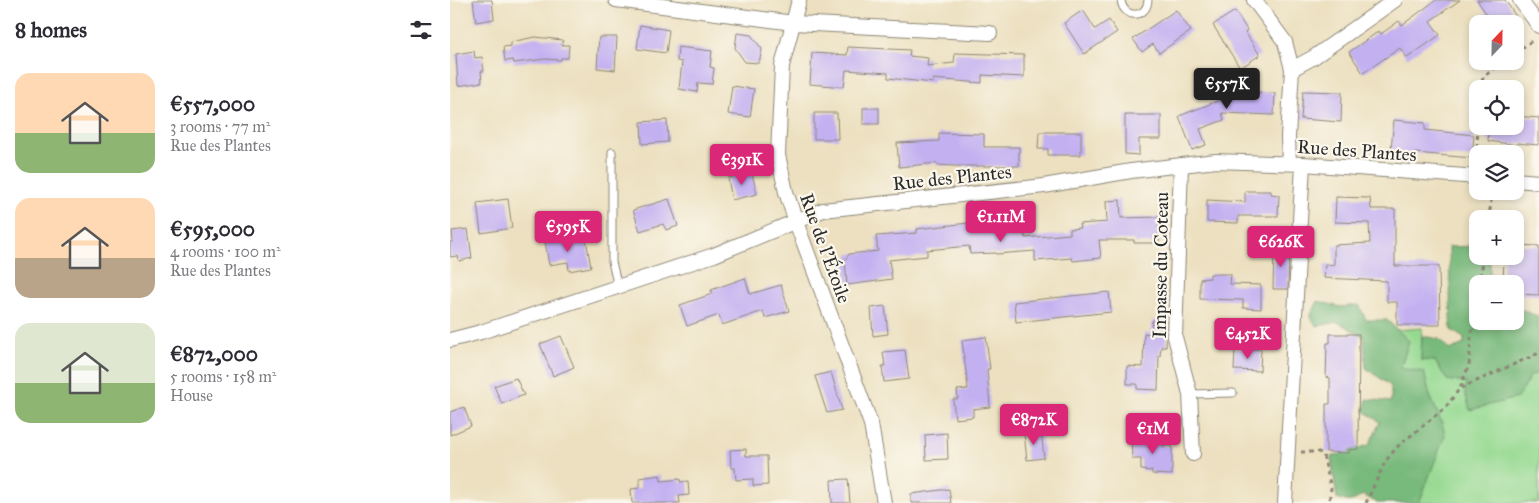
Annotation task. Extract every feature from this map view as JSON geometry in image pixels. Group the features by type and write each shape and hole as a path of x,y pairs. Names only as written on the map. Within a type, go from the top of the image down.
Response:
{"street":[{"path":"616,0 794,23 990,33"},
{"name":"Rue de l'Étoile","path":"799,0 782,66 778,155 786,192 796,222 871,424 884,503"},
{"path":"1254,0 1285,42 1292,69 1288,137 1296,164 1289,452 1285,503"},
{"path":"1292,69 1314,57 1395,0"},
{"path":"1520,0 1539,26"},
{"name":"Rue des Plantes","path":"450,340 481,332 714,254 824,210 1044,186 1131,171 1216,160 1469,176"},
{"name":"Impasse du Coteau","path":"1181,166 1175,337 1190,394 1193,454"},
{"path":"1524,181 1539,182"}],"lane":[{"path":"1121,0 1123,9 1134,15 1140,14 1145,10 1148,0"},
{"path":"612,152 612,262 618,286"},
{"path":"1190,394 1233,393"}],"path":[{"path":"1524,46 1539,35"},
{"path":"1483,80 1483,77 1492,70"},
{"path":"1366,503 1385,462 1397,447 1446,407 1460,388 1469,365 1472,330"},
{"path":"1460,388 1539,353"},
{"path":"1289,452 1319,452 1323,455 1332,488 1329,503"}],"green space":[{"path":"1469,246 1469,265 1490,265 1492,275 1469,275 1469,330 1524,330 1524,310 1539,317 1539,373 1531,375 1517,398 1470,410 1465,393 1466,383 1447,380 1435,361 1421,360 1422,336 1439,339 1450,350 1464,344 1464,338 1451,330 1449,247"},
{"path":"1318,301 1340,307 1359,305 1366,320 1387,320 1409,341 1400,368 1424,372 1430,396 1442,423 1445,435 1419,503 1378,503 1363,495 1350,501 1337,498 1331,457 1369,445 1380,422 1364,411 1367,399 1391,402 1391,386 1366,368 1364,337 1338,322 1317,326 1310,317"},
{"path":"1422,328 1421,360 1435,361 1447,380 1466,383 1517,398 1531,375 1539,373 1539,503 1419,503 1429,476 1442,423 1430,396 1424,372 1400,369 1409,341 1397,330"}],"building":[{"path":"473,0 492,0 494,19 476,22"},
{"path":"1436,0 1460,0 1430,21 1440,35 1407,58 1400,48 1363,73 1349,52 1379,31 1381,34 1399,21 1402,25"},
{"path":"1477,0 1505,0 1515,15 1487,15"},
{"path":"1083,10 1095,29 1109,20 1117,32 1084,54 1064,23"},
{"path":"1176,10 1191,31 1159,53 1153,44 1142,52 1133,39"},
{"path":"1235,11 1247,30 1245,32 1260,55 1240,68 1213,25"},
{"path":"640,25 669,30 666,53 637,49"},
{"path":"737,33 751,35 762,49 759,63 745,62 735,48"},
{"path":"535,37 563,40 562,45 569,45 568,58 514,63 513,60 505,61 503,47 511,46 511,42"},
{"path":"599,37 617,37 615,70 597,68"},
{"path":"678,47 712,51 710,67 714,68 712,84 698,83 697,92 679,89 682,62 677,61"},
{"path":"848,47 910,50 909,56 928,58 927,66 954,63 955,53 1024,55 1024,77 982,75 982,83 933,79 933,83 888,78 888,73 846,70 844,87 810,84 812,53 847,55"},
{"path":"474,51 475,58 482,57 484,71 481,71 482,82 458,86 456,54"},
{"path":"1228,80 1255,81 1254,92 1275,93 1274,115 1222,113 1224,120 1200,129 1206,145 1192,150 1179,116 1228,97"},
{"path":"732,86 754,89 750,117 728,114"},
{"path":"1303,91 1342,92 1341,122 1301,119"},
{"path":"863,108 879,108 879,124 863,124"},
{"path":"814,113 837,113 838,139 814,139"},
{"path":"1125,115 1161,115 1161,139 1139,139 1139,155 1125,154"},
{"path":"1524,117 1539,118 1539,145 1517,143 1517,145 1488,141 1488,135 1524,135"},
{"path":"667,120 668,142 642,144 641,122"},
{"path":"1394,120 1425,123 1425,130 1474,135 1473,145 1469,145 1469,158 1415,153 1414,160 1390,158"},
{"path":"1039,132 1081,132 1081,155 1048,155 1048,149 1038,149"},
{"path":"939,133 984,134 984,147 1019,147 1019,166 954,166 937,165 937,163 899,167 897,143 939,141"},
{"path":"752,173 757,194 732,200 728,178"},
{"path":"1245,191 1271,191 1271,194 1279,195 1278,216 1238,216 1238,223 1207,222 1207,200 1245,202"},
{"path":"1336,197 1370,198 1371,209 1395,209 1395,266 1439,266 1440,325 1397,325 1397,302 1387,302 1387,281 1324,278 1325,264 1334,265 1334,245 1370,243 1369,223 1335,222"},
{"path":"508,199 512,228 481,233 477,203"},
{"path":"669,199 678,226 666,230 663,224 640,231 633,210"},
{"path":"1120,200 1121,218 1159,217 1159,243 1134,243 1134,240 1099,240 1101,258 1073,261 1072,258 1035,261 1035,251 970,254 969,246 927,250 927,256 889,260 892,279 847,285 845,260 849,254 878,251 876,236 917,233 917,229 985,221 985,226 1024,222 1025,238 1070,234 1070,229 1080,228 1079,224 1107,222 1106,201"},
{"path":"468,229 472,258 459,261 458,256 450,257 450,242 453,242 452,231"},
{"path":"544,236 565,242 586,239 591,267 569,271 568,262 549,265"},
{"path":"1524,245 1539,246 1539,295 1524,294 1524,275 1503,275 1504,265 1524,265"},
{"path":"1289,246 1288,289 1273,289 1274,247"},
{"path":"1210,274 1231,274 1230,284 1261,285 1261,309 1243,308 1243,300 1200,299 1200,279 1210,278"},
{"path":"745,278 750,294 781,285 789,311 765,318 763,311 722,325 719,315 687,326 680,305 712,294 711,290"},
{"path":"1109,292 1111,312 1016,322 1014,302"},
{"path":"885,306 888,334 873,336 871,308"},
{"path":"1152,321 1167,321 1166,347 1161,347 1159,356 1158,390 1137,389 1137,384 1127,384 1127,366 1143,367 1144,333 1151,334"},
{"path":"1330,334 1359,334 1358,449 1349,450 1349,453 1326,452 1326,404 1330,404 1330,378 1326,377 1327,343 1330,343"},
{"path":"561,336 574,367 553,376 540,344"},
{"path":"986,337 990,369 987,369 990,407 973,409 973,417 955,419 953,399 958,399 957,390 968,389 962,340"},
{"path":"1235,349 1261,349 1260,371 1234,370"},
{"path":"905,350 909,379 884,382 882,366 885,366 883,352"},
{"path":"831,372 842,410 827,413 815,376"},
{"path":"516,378 524,395 502,404 494,386"},
{"path":"464,407 471,426 450,435 450,412"},
{"path":"1041,431 1044,458 1027,460 1024,433"},
{"path":"947,433 948,459 926,460 925,435"},
{"path":"1131,438 1163,438 1163,446 1172,446 1172,475 1152,474 1152,471 1141,470 1141,459 1132,459"},
{"path":"746,449 746,456 767,456 768,485 753,486 753,479 736,480 735,468 731,468 730,450"},
{"path":"660,475 661,481 680,479 680,482 688,481 689,495 679,496 680,503 632,503 631,489 640,488 640,478"},
{"path":"848,479 850,503 832,503 831,480"},
{"path":"949,489 951,503 911,503 911,494"}]}
